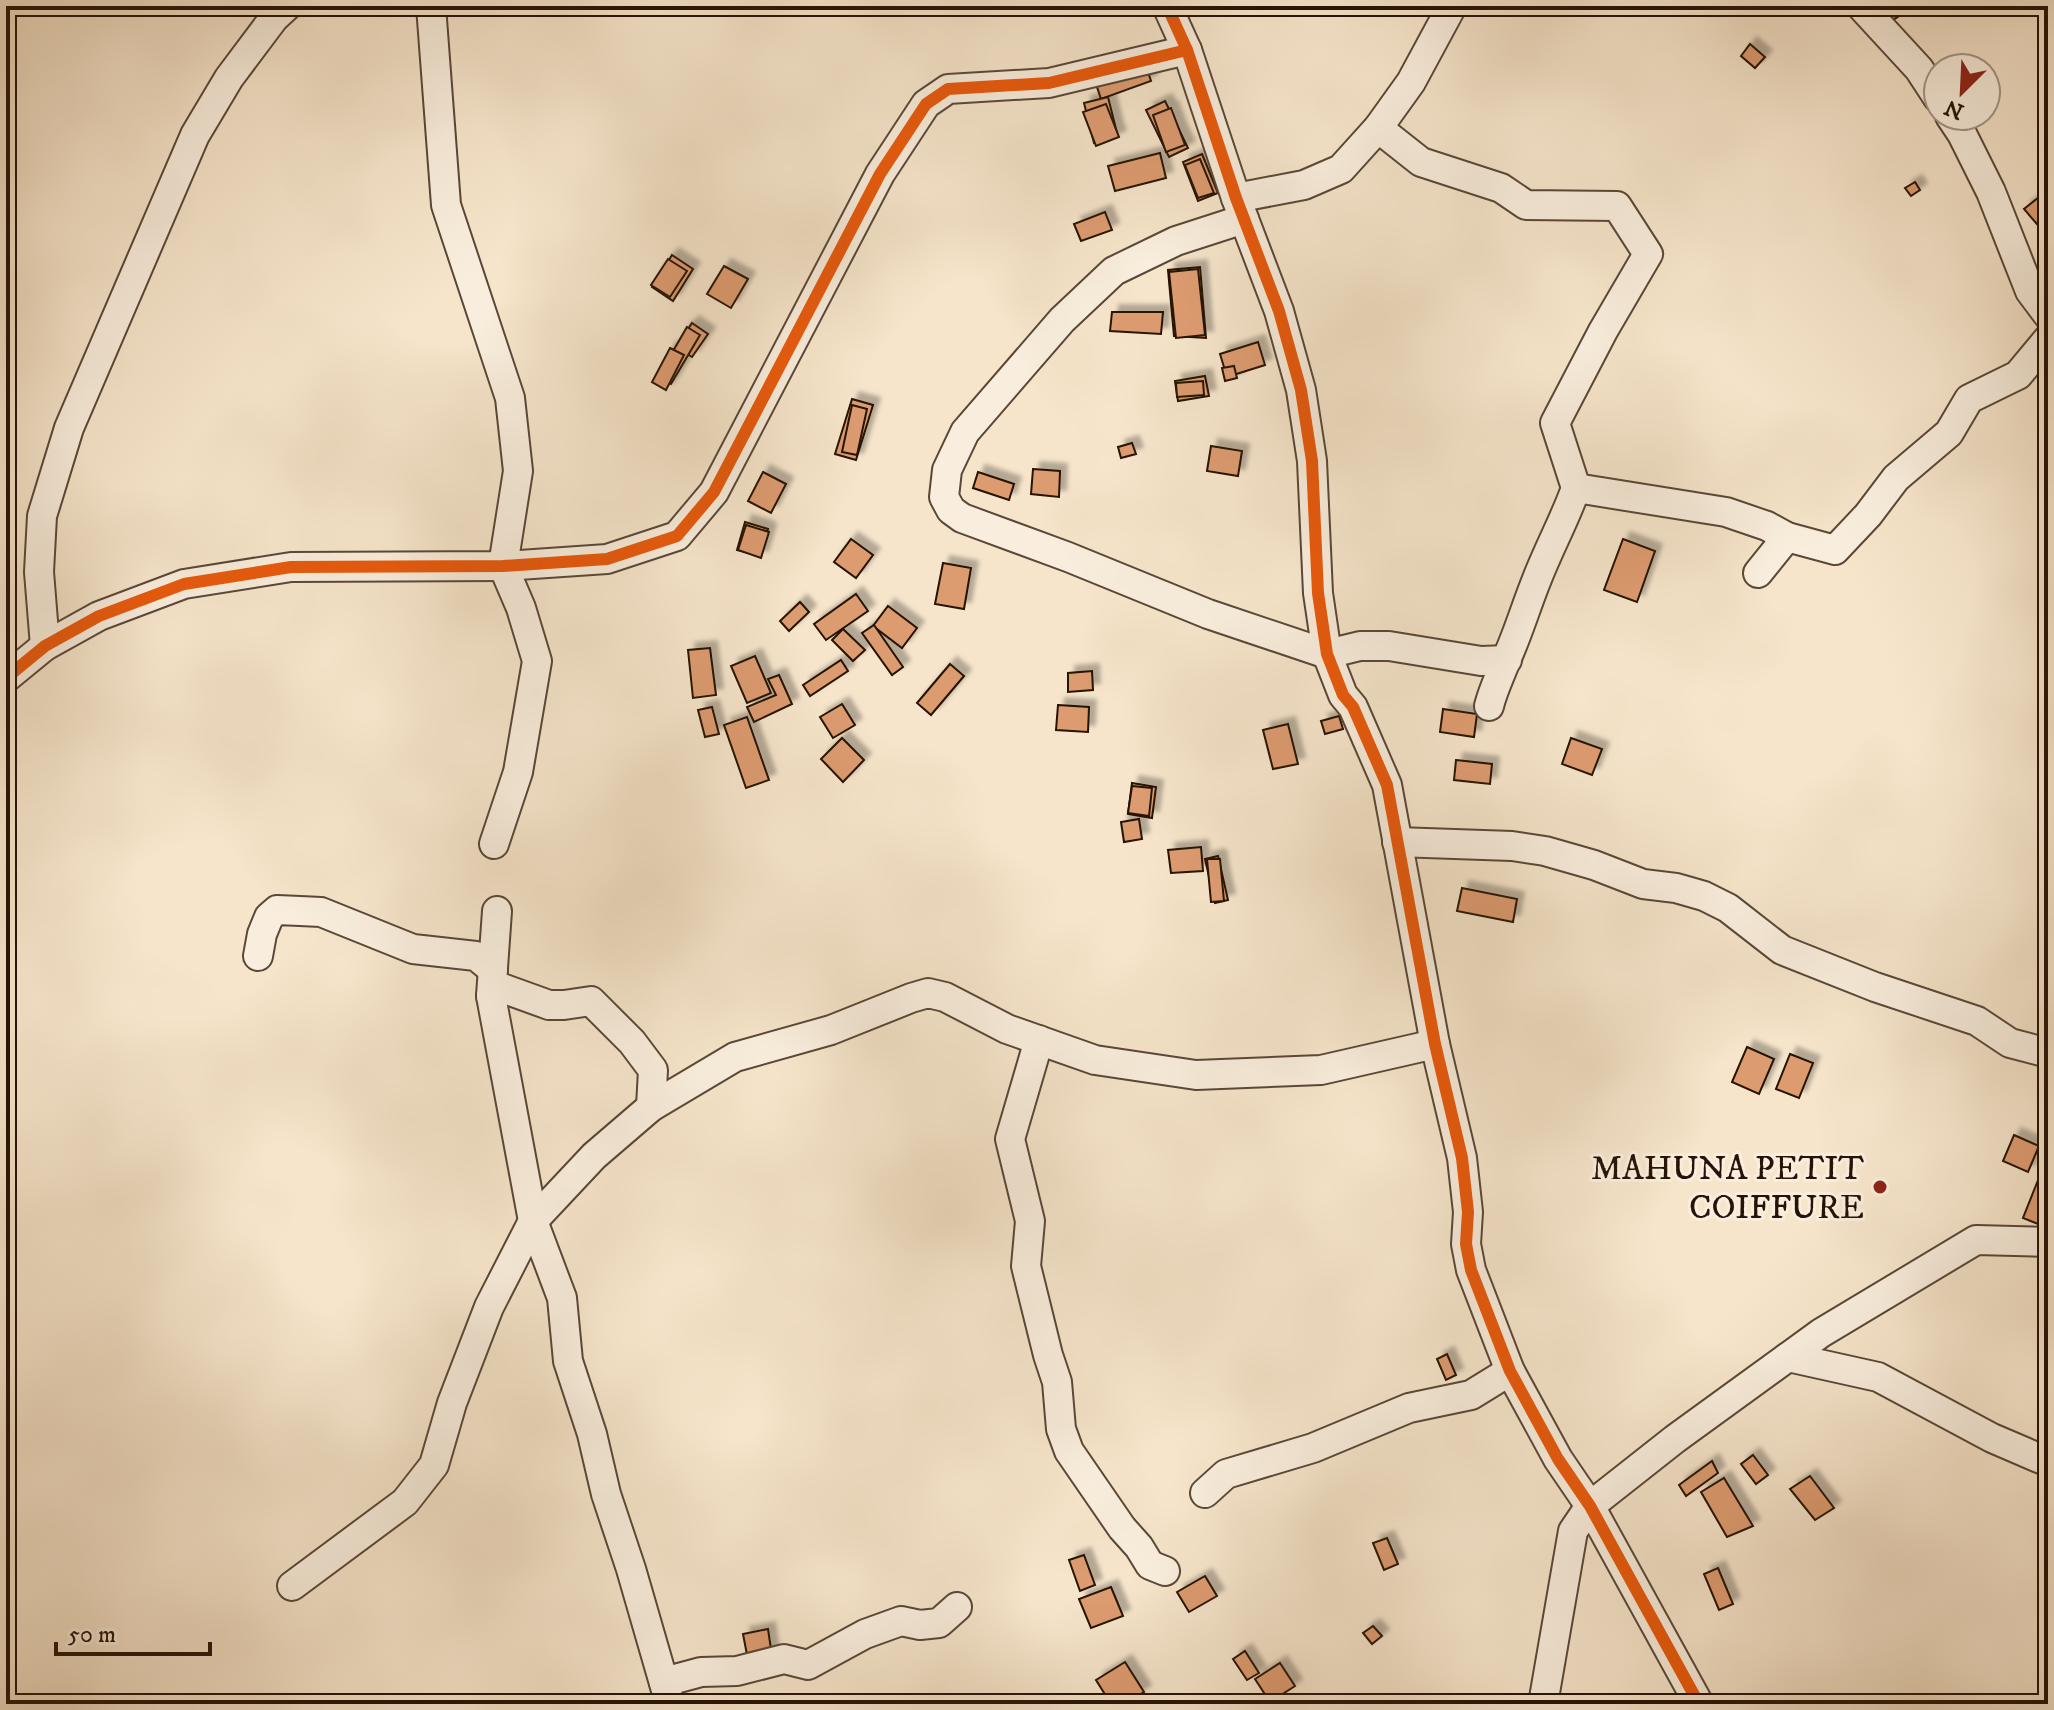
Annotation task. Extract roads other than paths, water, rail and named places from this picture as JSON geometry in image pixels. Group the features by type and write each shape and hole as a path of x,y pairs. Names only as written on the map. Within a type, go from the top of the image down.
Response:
{"street":[{"path":"45,646 39,572 42,516 69,428 195,135 229,78 274,18 287,6"},
{"path":"431,6 446,205 510,398 518,471 503,566 521,608 537,661 518,772 494,844"},
{"path":"1167,6 1187,50 1240,208 1279,311 1301,390 1312,461 1318,593 1327,654 1343,695 1353,707 1387,785 1435,1044 1462,1158 1468,1212 1466,1244 1471,1270 1510,1371 1558,1459 1590,1506 1699,1704"},
{"path":"1452,6 1411,82 1378,128 1341,169 1240,208 1114,271 1062,320 965,432 947,470 944,497 951,510 962,518 1208,614 1327,654 1360,646 1389,646 1481,661 1507,660"},
{"path":"1867,11 1922,74"},
{"path":"6,678 45,646 99,616 184,584 291,567 503,566 607,559 677,536 714,492 880,174 926,104 948,89 1049,83 1187,50"},
{"path":"1378,128 1421,162 1501,188 1526,205 1617,206 1648,254 1555,423 1576,488 1565,520 1534,585 1489,706"},
{"path":"1961,132 1991,192 2030,291 2048,315"},
{"path":"1576,488 1726,512 1767,526 1787,537 1835,550 1868,515 1896,478 1949,433 1969,399 2018,375 2048,339"},
{"path":"1758,573 1787,537"},
{"path":"1397,842 1512,846 1545,851 1643,884 1676,888 1704,896 1728,908 1782,950 1875,987 1977,1021 2010,1043 2048,1053"},
{"path":"258,956 269,917 277,910 321,912 413,949 476,956 492,983 502,988 549,1005 591,1001 632,1042 653,1070 651,1107"},
{"path":"497,911 492,983 533,1221 562,1298 568,1361 667,1693 701,1672 737,1671 784,1659 808,1665 865,1634 901,1621 920,1625 939,1623 957,1607"},
{"path":"292,1586 405,1502 434,1465 452,1403 489,1307 533,1221 594,1156 651,1107 735,1057 831,1030 928,993 945,997 1007,1029 1095,1060 1196,1075 1321,1070 1435,1044"},
{"path":"1039,1040 1010,1139 1030,1221 1026,1266 1057,1382 1061,1429 1069,1451 1122,1528 1150,1565 1165,1571"},
{"path":"1543,1704 1573,1531 1590,1506 1675,1439 1821,1333 1976,1240 2048,1242"},
{"path":"1788,1357 1878,1377 1992,1438 2048,1462"},
{"path":"1205,1493 1226,1474 1313,1448 1409,1408 1471,1395 1510,1371"}],"place":[{"name":"MAHUNA PETIT COIFFURE","path":"1880,1187"}]}
